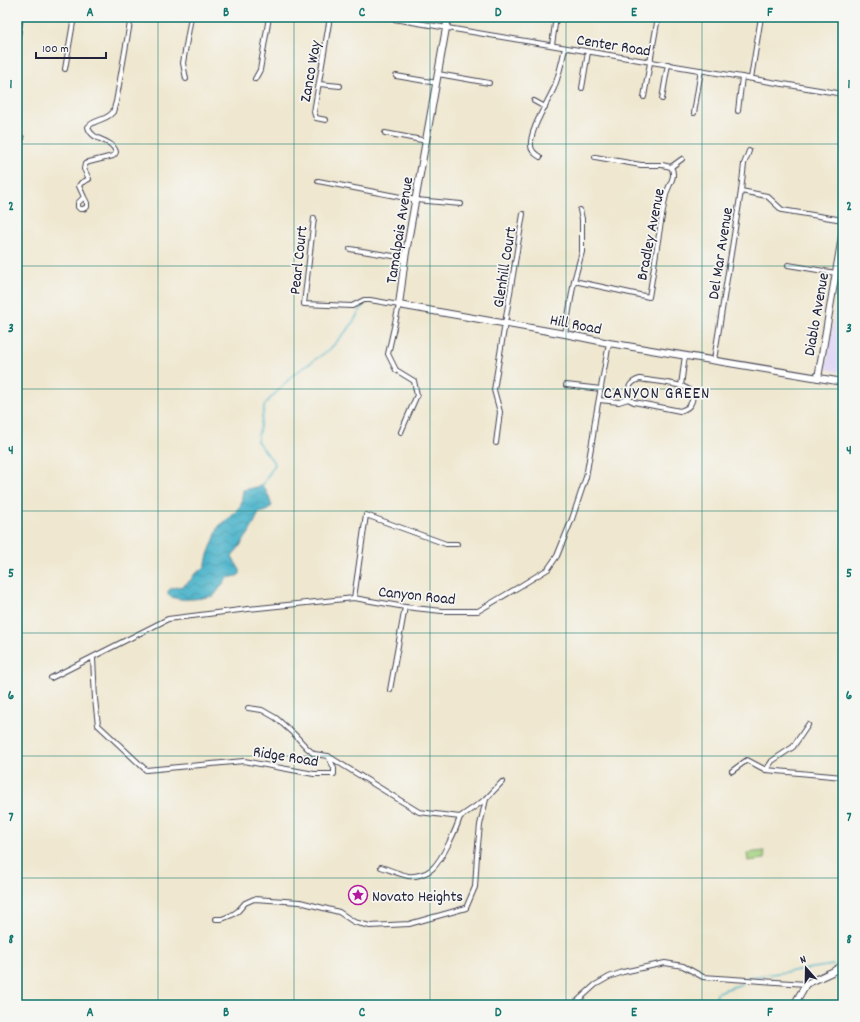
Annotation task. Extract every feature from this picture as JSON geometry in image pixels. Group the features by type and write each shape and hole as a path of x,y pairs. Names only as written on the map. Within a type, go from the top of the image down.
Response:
{"street":[{"path":"17,42 21,17"},
{"path":"65,69 74,17"},
{"path":"84,197 80,186 81,183 89,180 84,169 85,164 112,156 116,152 115,148 110,143 94,137 88,128 93,122 108,117 113,111 116,102 131,17"},
{"path":"186,79 183,64 190,17"},
{"path":"255,79 260,70 269,17"},
{"name":"Zanco Way","path":"326,120 316,118 314,112 330,17"},
{"name":"Center Road","path":"382,17 843,94"},
{"name":"Tamalpais Avenue","path":"401,432 417,395 414,381 396,370 388,354 399,305 405,258 448,17"},
{"path":"552,45 556,17"},
{"path":"644,97 658,17"},
{"path":"751,78 761,17"},
{"path":"540,157 535,154 531,146 532,135 560,71 565,48"},
{"path":"582,88 588,52"},
{"path":"662,100 668,64"},
{"path":"694,113 700,70"},
{"path":"438,74 489,83"},
{"path":"396,76 437,84"},
{"path":"738,111 742,77"},
{"path":"319,84 340,86"},
{"path":"534,101 545,107"},
{"path":"385,133 427,141"},
{"path":"17,139 22,138"},
{"name":"Del Mar Avenue","path":"714,360 744,164 749,151"},
{"name":"Bradley Avenue","path":"595,157 641,165 672,166 682,159"},
{"name":"Bradley Avenue","path":"574,281 649,297 666,193 674,175 672,166"},
{"path":"318,181 416,200 461,204"},
{"path":"741,191 767,196 782,210 843,220"},
{"path":"565,334 574,281 582,252 582,219 580,210"},
{"name":"Glenhill Court","path":"496,443 500,412 494,390 524,214"},
{"name":"Pearl Court","path":"304,304 314,218"},
{"name":"Diablo Avenue","path":"818,378 843,230"},
{"path":"350,248 405,258"},
{"path":"788,265 836,273"},
{"name":"Hill Road","path":"304,304 352,306 364,300 370,300 505,323 609,343 843,382"},
{"name":"Canyon Road","path":"51,678 168,619 354,598 405,607 442,611 478,611 548,569 558,556 586,477 609,343"},
{"path":"681,386 686,355"},
{"path":"599,400 619,402 628,399 638,404 680,411 689,407 692,397 689,390 681,386 640,379 629,385 627,394 628,399"},
{"path":"566,385 601,389"},
{"path":"354,598 366,515 446,544 457,544"},
{"path":"390,690 405,607"},
{"name":"Ridge Road","path":"93,658 98,726 146,770 244,761 314,774 334,774 334,768 328,756"},
{"path":"248,708 262,710 276,718 314,754 328,756"},
{"path":"766,770 772,761 793,747 808,725"},
{"name":"Ridge Road","path":"328,756 419,812 460,817"},
{"path":"732,771 747,760 766,770 843,777"},
{"path":"381,867 409,876 424,874 432,869 450,839 460,817 486,799 502,782"},
{"path":"216,919 222,919 232,915 245,903 254,899 300,902 338,912 354,922 370,926 409,924 466,908 475,887 478,840 486,799"},
{"path":"573,1005 595,985 608,977 623,972 665,963 683,966 703,978 806,984 832,972 843,965"},
{"path":"794,1005 806,984"}],"shaded area":[{"path":"843,262 843,373 828,370 826,366"}],"green space":[{"path":"764,851 765,859 748,861 747,853"}],"water":[{"path":"262,486 267,493 272,506 267,511 259,513 249,533 232,557 240,570 240,574 227,578 214,596 197,599 178,599 168,595 168,591 172,588 183,586 205,567 219,526 231,517 241,505 243,490"}],"waterway":[{"path":"262,486 275,464 257,441 265,404 294,374 329,350 350,327 364,304"},
{"path":"745,978 833,965"},
{"path":"713,1005 718,992 742,984"}],"place":[{"name":"Novato Heights","path":"358,895"}],"district":[{"name":"CANYON GREEN","path":"657,392"}]}
